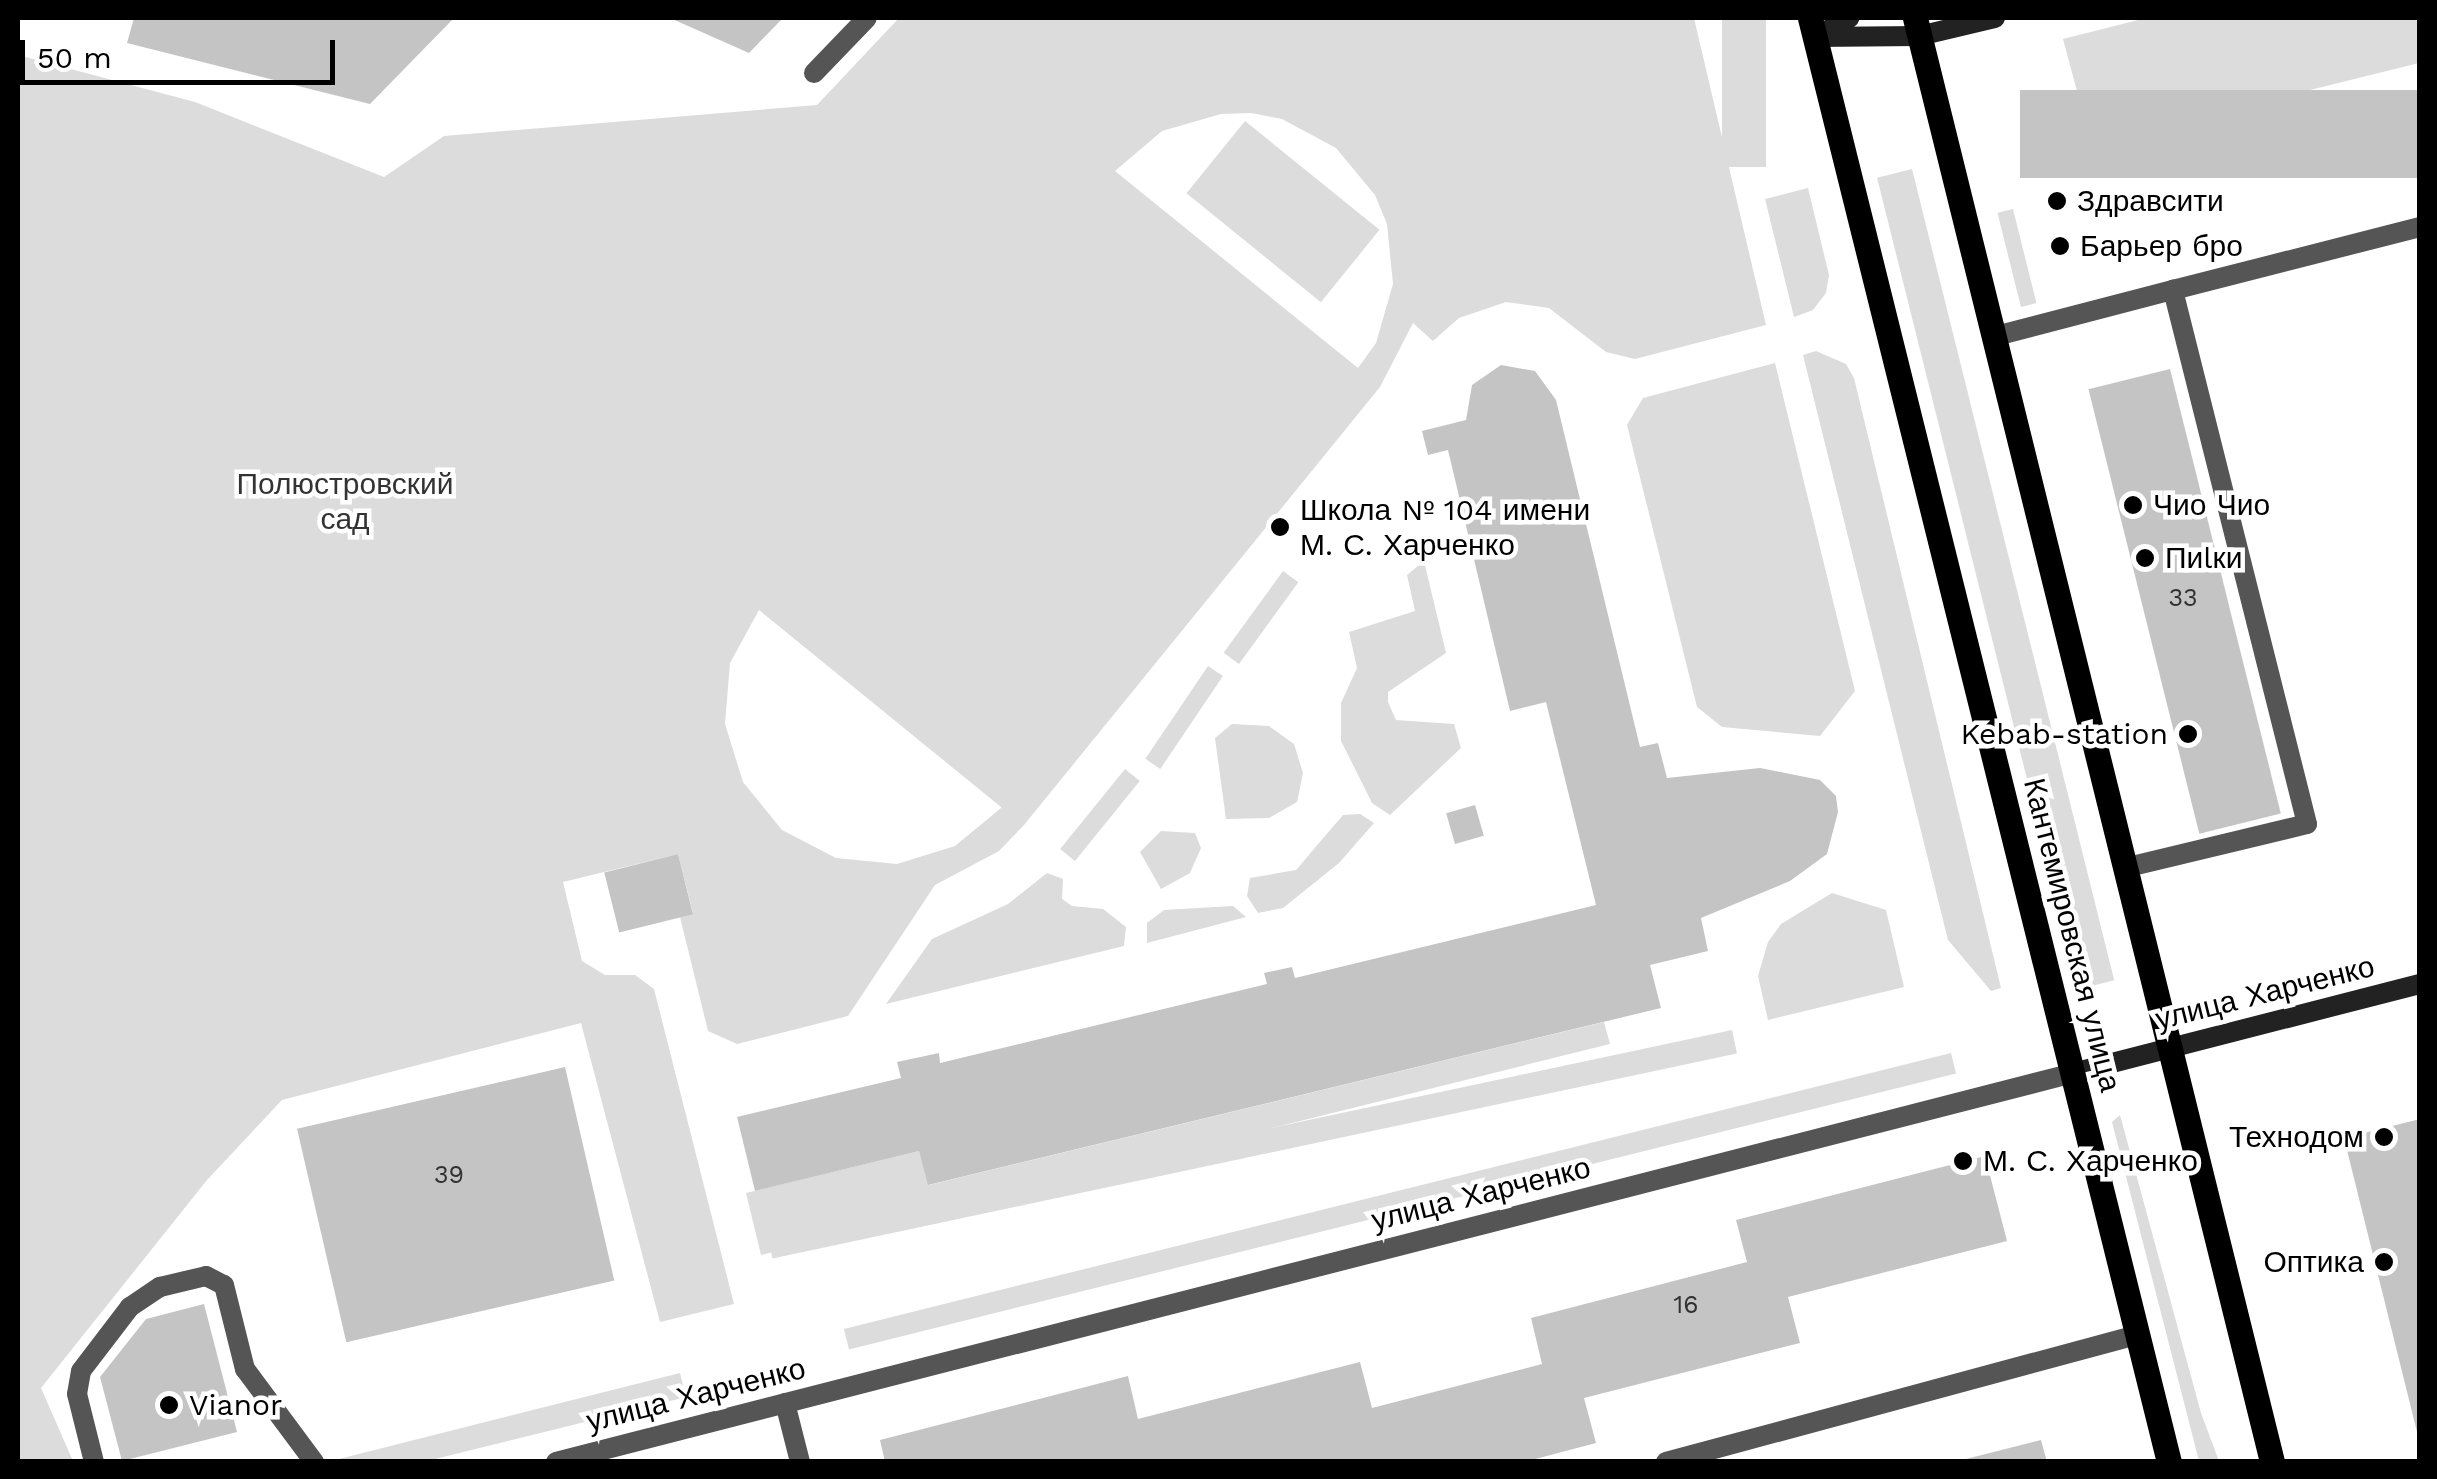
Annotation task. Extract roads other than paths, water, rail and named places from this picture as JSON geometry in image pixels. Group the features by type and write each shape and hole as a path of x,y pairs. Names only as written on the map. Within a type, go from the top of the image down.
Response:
{"main road":[{"path":"1917,27 2272,1462"},
{"name":"Кантемировская улица","path":"1813,28 2169,1462"}],"street":[{"path":"814,73 867,18"},
{"path":"1813,28 1849,18"},
{"path":"1813,28 1917,27 1995,18"},
{"path":"1992,336 2420,226"},
{"path":"2124,868 2307,824 2173,290"},
{"name":"улица Харченко","path":"556,1462 2420,984"},
{"path":"94,1462 77,1394 81,1370 130,1307 160,1287 206,1276 224,1286 245,1369 314,1462"},
{"path":"1666,1462 2138,1335"},
{"path":"785,1404 800,1462"}],"place":[{"name":"Здравсити","path":"2057,201"},
{"name":"Барьер бро","path":"2060,246"},
{"name":"Чио Чио","path":"2133,505"},
{"name":"Школа № 104 имени М. С. Харченко","path":"1280,527"},
{"name":"Пиlки","path":"2145,558"},
{"name":"Kebab-station","path":"2188,734"},
{"name":"Технодом","path":"2384,1137"},
{"name":"М. С. Харченко","path":"1963,1161"},
{"name":"Оптика","path":"2384,1262"},
{"name":"Vianor","path":"169,1405"}],"park label":[{"name":"Полюстровский сад","path":"345,501"}]}
